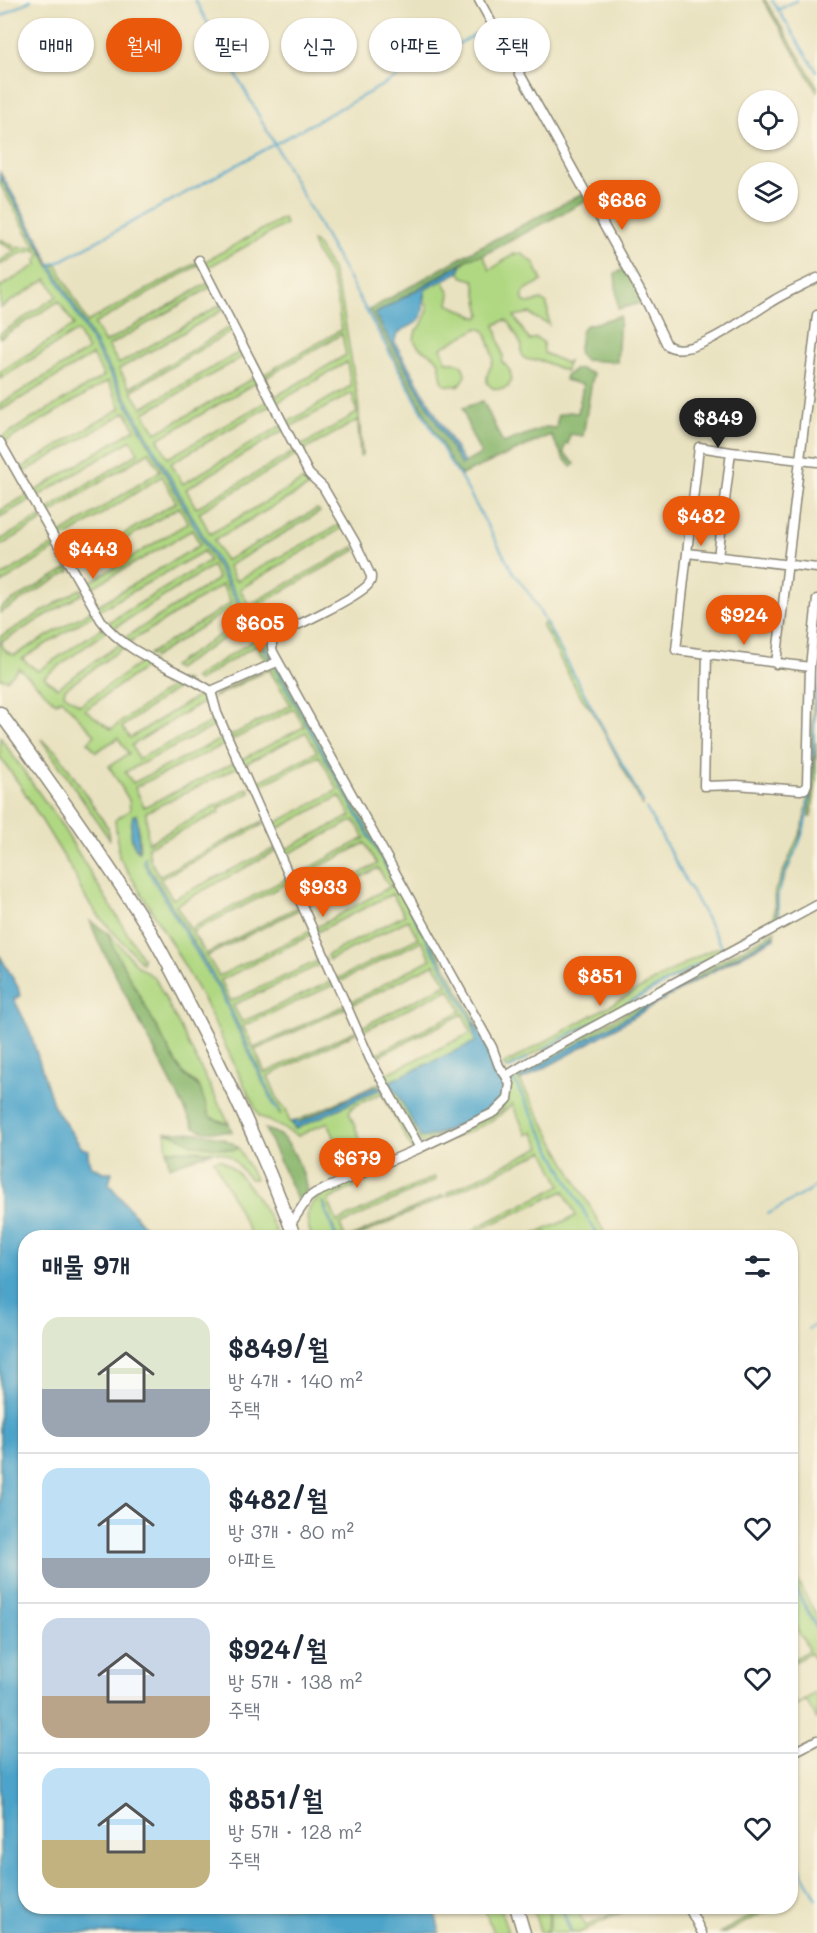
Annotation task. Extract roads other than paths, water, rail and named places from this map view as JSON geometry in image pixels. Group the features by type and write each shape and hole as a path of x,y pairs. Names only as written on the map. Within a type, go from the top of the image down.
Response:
{"highway":[{"path":"0,713 71,813 146,926 170,967 219,1060 292,1230"},
{"path":"518,1914 524,1933"}],"street":[{"path":"479,0 648,305 667,345 680,350 695,347 817,278"},
{"path":"199,260 309,474 323,487 355,542 371,576 369,585 276,634 271,645 277,662 492,1047 499,1066 506,1076 510,1091 508,1099 495,1112 420,1148 315,1193 308,1198 290,1225"},
{"path":"776,664 817,315"},
{"path":"0,442 110,632 138,651 212,691 218,713 370,1059 420,1148"},
{"path":"810,667 676,650 699,447 817,462"},
{"path":"718,557 731,452"},
{"path":"687,553 817,568"},
{"path":"707,654 704,786 737,785 805,789 810,667 817,599"},
{"path":"212,691 277,662"},
{"path":"506,1076 612,1015 817,904"},
{"path":"798,1750 817,1740"},
{"path":"692,1914 702,1933"}],"water":[{"path":"0,172 39,240 51,267 0,177"},
{"path":"462,264 459,272 426,289 421,318 395,338 395,343 464,463 461,465 375,314"},
{"path":"133,815 137,815 139,852 133,844 131,835"},
{"path":"775,935 775,938 520,1081 519,1079 541,1064"},
{"path":"0,956 18,987 20,996 14,999 29,1029 54,1107 82,1148 89,1150 90,1165 103,1172 112,1172 109,1184 147,1230 18,1230 18,1914 436,1914 440,1933 0,1933"},
{"path":"472,1022 485,1043 494,1067 491,1070 494,1076 497,1075 505,1089 508,1088 508,1093 491,1107 467,1121 440,1133 421,1138 397,1093 388,1082 475,1042"},
{"path":"381,1086 384,1090 378,1090 296,1129 291,1122 299,1123 367,1090"}],"waterway":[{"path":"0,17 31,0"},
{"path":"195,0 452,466 460,476 513,572 531,596 643,802"},
{"path":"772,0 817,72"},
{"path":"778,10 797,0"},
{"path":"51,264 57,263 474,35"},
{"path":"51,267 271,659"},
{"path":"275,666 473,1022"},
{"path":"544,1049 779,921 780,885 803,834 808,807 817,678"},
{"path":"646,808 722,947"},
{"path":"144,858 147,868 221,992 278,1112"},
{"path":"508,1069 528,1058"},
{"path":"514,1081 594,1230"},
{"path":"768,1214 817,1186"},
{"path":"323,1203 333,1230"},
{"path":"808,1329 817,1324"},
{"path":"798,1595 817,1629"},
{"path":"798,1864 817,1899"},
{"path":"565,1914 571,1933"}]}
